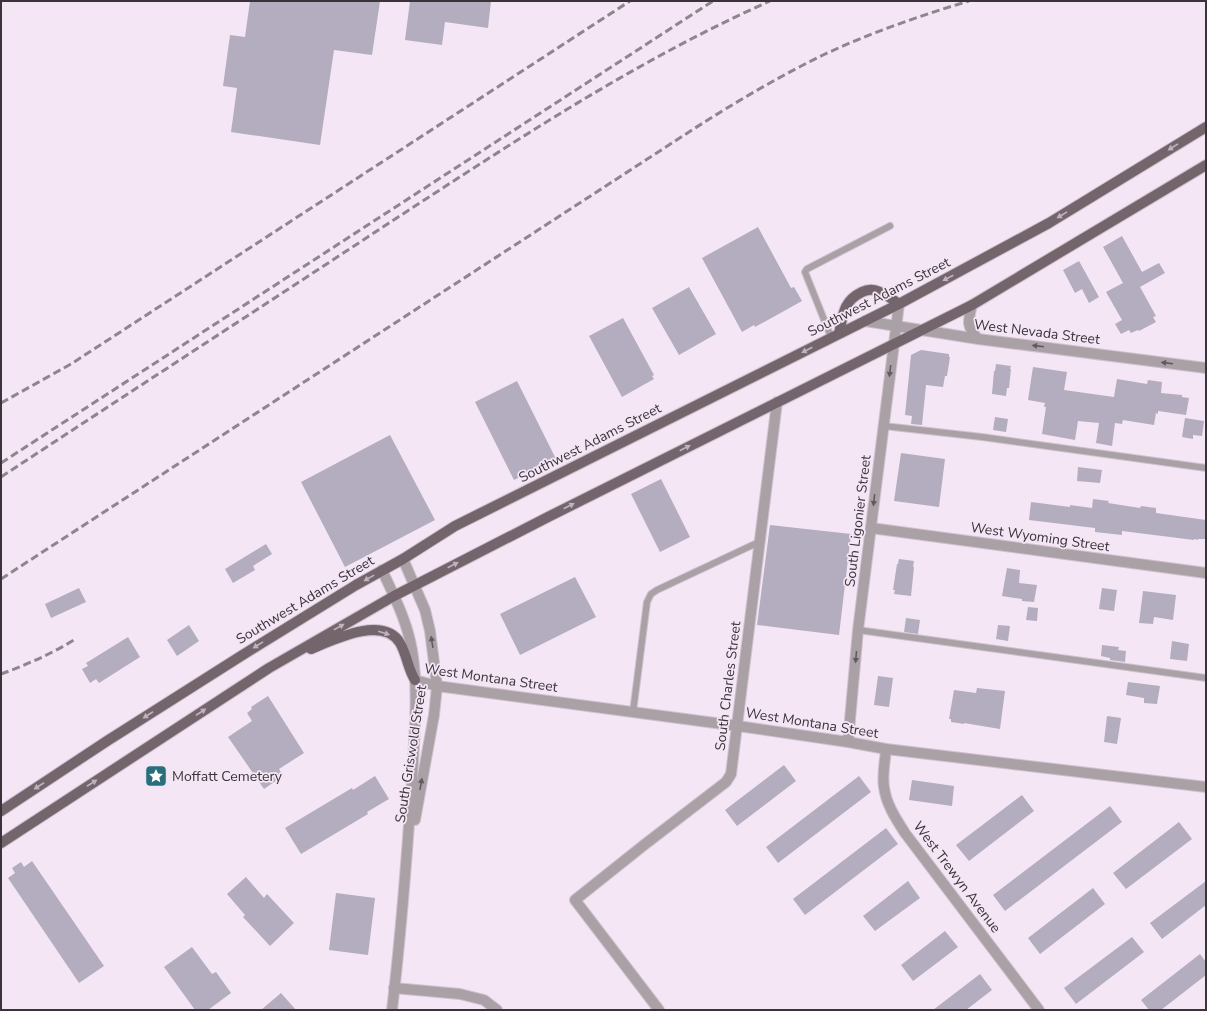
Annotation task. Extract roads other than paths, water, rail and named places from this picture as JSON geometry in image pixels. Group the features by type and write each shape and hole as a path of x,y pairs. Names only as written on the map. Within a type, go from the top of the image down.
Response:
{"main road":[{"name":"Southwest Adams Street","path":"1,811 234,660 456,526 899,304 1049,223 1206,127"},
{"path":"1,843 269,668 394,596 972,305 1206,165"},
{"path":"835,336 849,301 854,296 866,290 882,292 899,304"},
{"path":"269,668 338,638 363,631 376,630 389,633 399,642 411,674 415,680"}],"street":[{"name":"South Ligonier Street","path":"848,742 858,630 899,304"},
{"path":"972,305 968,321 969,327 978,339"},
{"name":"West Nevada Street","path":"865,321 978,339 1206,368"},
{"name":"South Charles Street","path":"659,1010 575,900 726,782 731,774 777,402"},
{"name":"West Wyoming Street","path":"871,528 1206,573"},
{"name":"South Griswold Street","path":"403,559 424,610 430,630 437,686 434,715 407,864"},
{"name":"South Griswold Street","path":"382,570 403,618 409,637 414,664 415,680 414,733 407,864 392,1010"},
{"name":"West Montana Street","path":"415,680 437,686 738,726 886,749 1206,787"},
{"name":"West Trewyn Avenue","path":"886,749 884,787 893,814 910,839 1039,1010"},
{"path":"394,988 460,994 484,1000 497,1010"}],"lane":[{"path":"835,336 805,272 807,269 890,226"},
{"path":"884,426 982,437 1206,468"},
{"path":"633,712 647,602 651,594 760,542"},
{"path":"858,630 1206,678"}],"railway":[{"path":"1,403 71,364 630,1"},
{"path":"1,463 713,1"},
{"path":"1,477 528,133 575,104 671,50 720,24 770,1"},
{"path":"1,579 740,100 789,72 859,39 895,25 969,1"},
{"path":"1,674 38,659 74,640"}],"place":[{"name":"Moffatt Cemetery","path":"156,776"}]}
